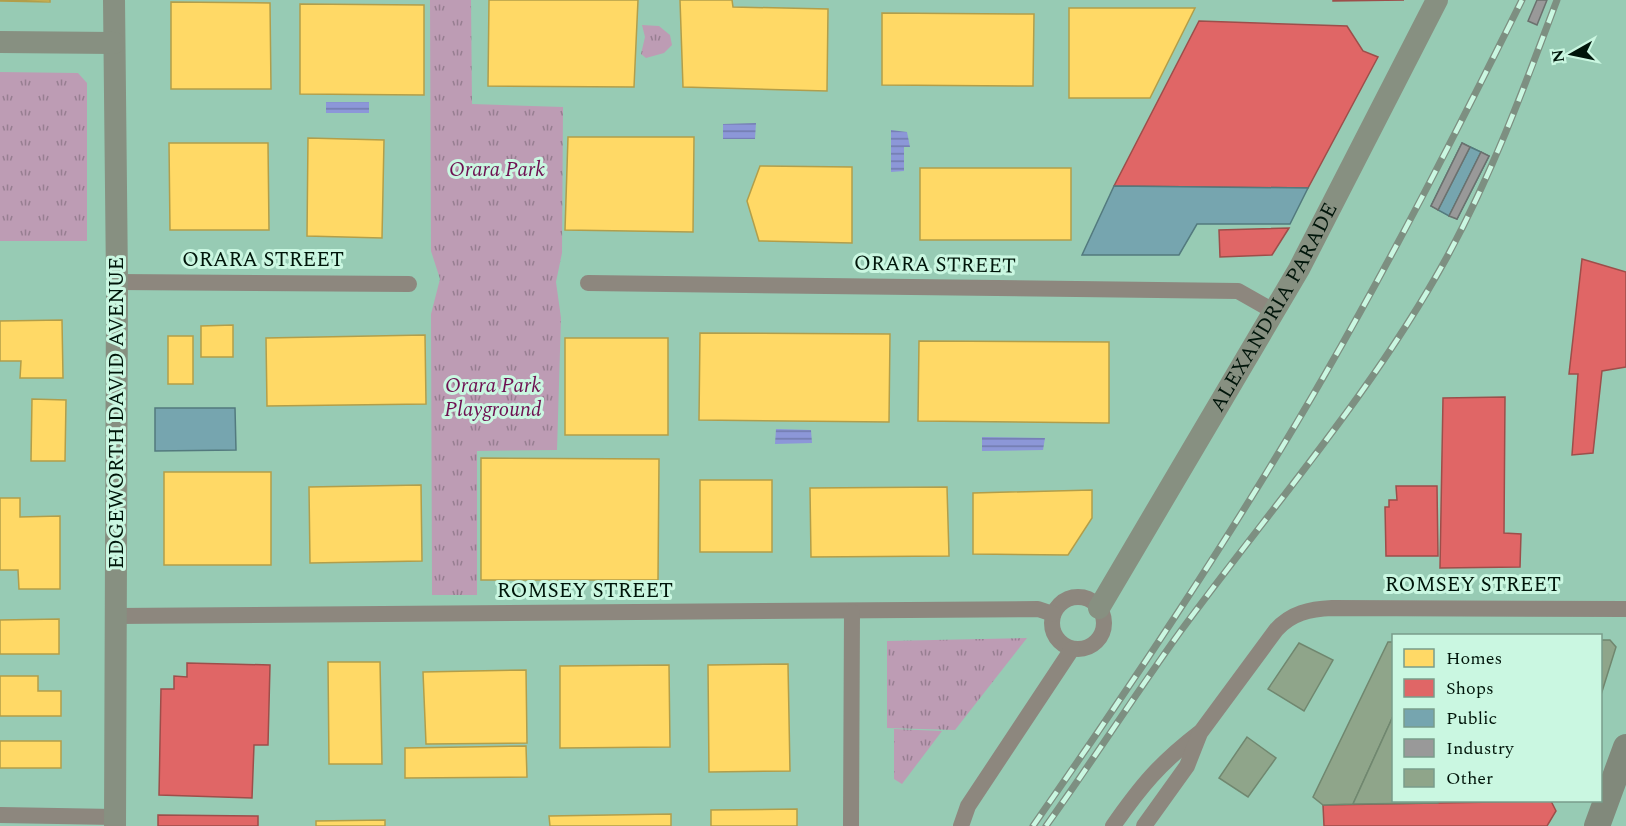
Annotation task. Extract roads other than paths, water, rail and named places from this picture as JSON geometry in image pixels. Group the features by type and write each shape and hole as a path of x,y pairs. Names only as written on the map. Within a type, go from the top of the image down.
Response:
{"main road":[{"name":"EDGEWORTH DAVID AVENUE","path":"114,0 117,282 115,821"},
{"name":"ALEXANDRIA PARADE","path":"1099,608 1299,270 1437,0"},
{"path":"0,42 114,43"},
{"path":"1597,826 1626,747"}],"street":[{"name":"ORARA STREET","path":"117,282 409,284"},
{"name":"ORARA STREET","path":"588,283 1238,291 1275,312"},
{"path":"1070,598 1087,598 1099,608 1104,626 1101,634 1089,646 1072,649 1057,639 1053,632 1053,614 1057,607 1070,598"},
{"name":"ROMSEY STREET","path":"116,616 1038,609 1053,614"},
{"name":"ROMSEY STREET","path":"1200,733 1283,623 1301,613 1320,609 1626,609"},
{"path":"851,826 852,612"},
{"path":"961,826 968,806 1072,649"},
{"path":"1113,826 1162,762 1200,733"},
{"path":"1144,826 1186,766 1200,733"},
{"path":"0,815 115,821"}],"water":[{"path":"326,102 369,102 369,113 326,113"},
{"path":"756,123 755,139 723,139 723,124"},
{"path":"891,130 907,132 910,147 904,147 904,171 891,172"},
{"path":"776,429 811,430 812,443 775,444"},
{"path":"982,437 1045,438 1043,450 982,451"}],"railway":[{"path":"1033,826 1183,604 1290,433 1401,236 1522,0"},
{"path":"1046,826 1180,632 1320,449 1418,307 1479,194 1520,98 1557,0"}],"park label":[{"name":"Orara Park","path":"497,170"},
{"name":"Orara Park Playground","path":"493,398"}]}
